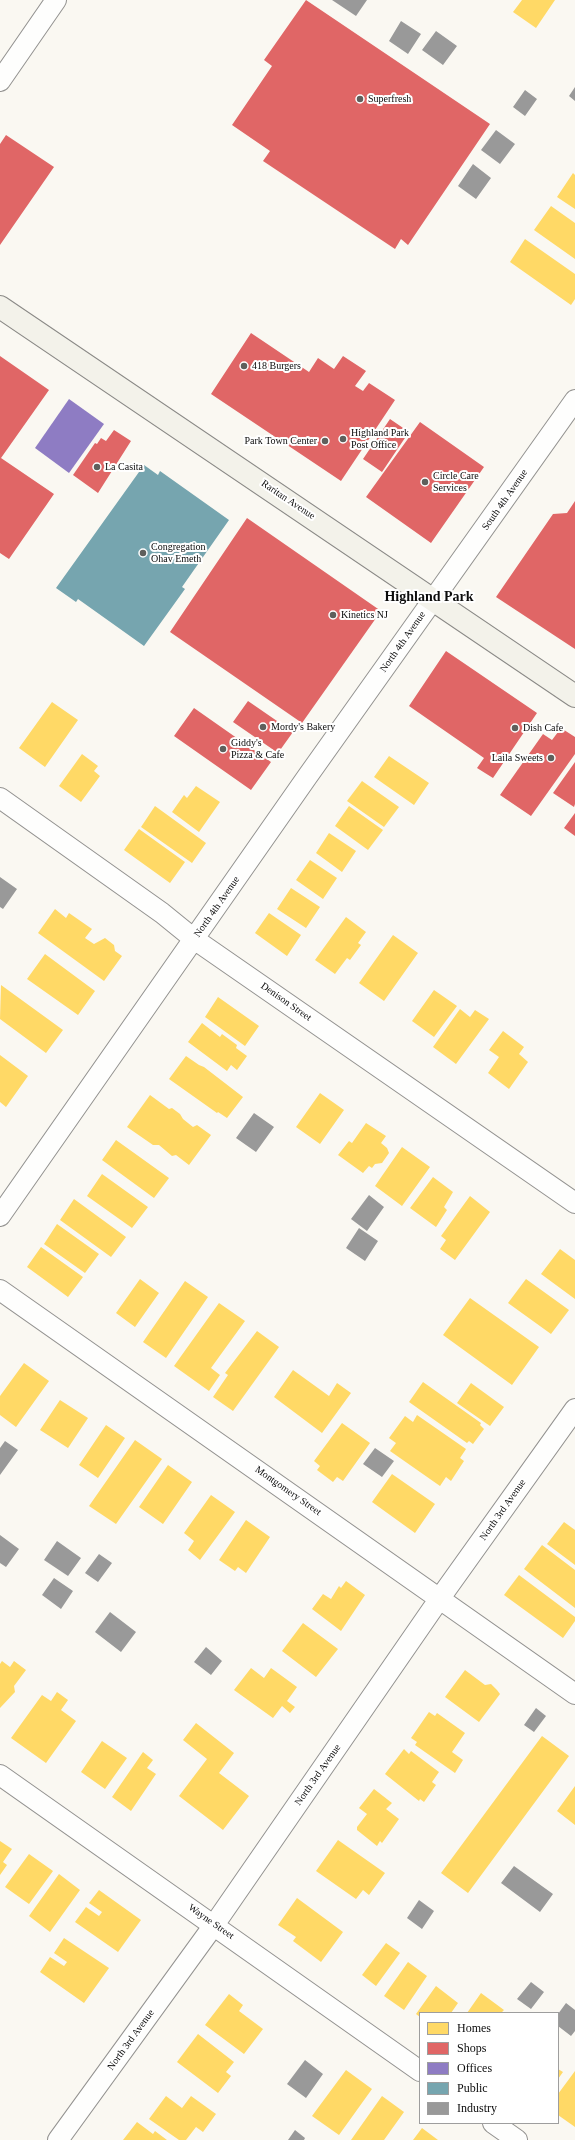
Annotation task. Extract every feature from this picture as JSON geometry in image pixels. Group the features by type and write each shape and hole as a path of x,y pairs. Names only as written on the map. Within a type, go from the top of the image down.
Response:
{"main road":[{"name":"Raritan Avenue","path":"0,306 575,696"}],"street":[{"path":"0,81 56,0"},
{"name":"South 4th Avenue","path":"434,599 575,400"},
{"name":"North 4th Avenue","path":"0,1216 434,599"},
{"name":"Denison Street","path":"0,798 162,914 194,939 575,1203"},
{"name":"Montgomery Street","path":"0,1290 575,1694"},
{"name":"North 3rd Avenue","path":"58,2140 214,1925 440,1598 575,1409"},
{"name":"Wayne Street","path":"0,1775 419,2070"},
{"path":"494,2124 517,2140"}],"building: Homes":[{"path":"522,0 555,0 536,28 513,12"},
{"path":"573,173 575,175 575,209 557,197"},
{"path":"551,206 575,223 575,259 534,230"},
{"path":"525,239 575,274 575,299 571,305 510,262"},
{"path":"52,702 78,720 45,767 19,748"},
{"path":"82,754 98,766 94,771 100,776 81,802 59,786"},
{"path":"389,756 429,783 414,805 374,777"},
{"path":"362,781 399,807 384,827 347,801"},
{"path":"196,786 220,802 199,832 172,812 184,795 187,798"},
{"path":"155,806 206,843 192,863 141,827"},
{"path":"349,806 383,830 368,850 335,826"},
{"path":"139,829 185,862 170,883 124,850"},
{"path":"329,833 356,851 342,872 316,853"},
{"path":"310,860 337,878 323,899 296,880"},
{"path":"291,888 320,907 306,928 277,909"},
{"path":"55,909 66,918 69,913 92,929 85,938 94,944 105,938 114,945 115,951 122,956 104,981 38,933"},
{"path":"269,913 301,935 287,956 255,933"},
{"path":"346,917 366,932 358,943 361,945 350,960 347,958 335,974 315,960"},
{"path":"393,935 418,953 384,1001 359,983"},
{"path":"45,954 95,991 78,1015 27,979"},
{"path":"1,985 63,1030 46,1053 0,1019"},
{"path":"434,990 457,1006 434,1037 412,1021"},
{"path":"218,997 259,1026 245,1046 205,1017"},
{"path":"460,1009 470,1017 475,1010 489,1019 456,1064 433,1047"},
{"path":"202,1023 220,1037 222,1034 237,1045 236,1048 247,1056 237,1070 231,1065 227,1071 188,1042"},
{"path":"503,1031 524,1047 519,1054 528,1062 509,1089 488,1073 499,1057 489,1050"},
{"path":"0,1055 28,1076 6,1107 0,1102"},
{"path":"186,1056 204,1067 243,1097 227,1118 218,1112 217,1113 169,1079"},
{"path":"320,1093 344,1110 320,1144 296,1127"},
{"path":"150,1095 169,1109 172,1108 193,1127 197,1125 211,1135 189,1165 176,1155 172,1156 159,1145 153,1145 127,1127"},
{"path":"366,1123 386,1136 381,1143 387,1148 389,1153 382,1163 375,1164 372,1168 369,1166 363,1173 338,1155 349,1141 352,1143"},
{"path":"116,1140 169,1178 154,1198 102,1160"},
{"path":"402,1147 430,1167 402,1206 375,1186"},
{"path":"102,1174 148,1207 132,1228 87,1196"},
{"path":"433,1177 453,1192 444,1207 447,1210 436,1227 410,1208"},
{"path":"470,1196 490,1212 455,1260 440,1249 446,1240 441,1236"},
{"path":"74,1199 126,1237 111,1257 60,1220"},
{"path":"57,1224 99,1254 85,1273 44,1244"},
{"path":"41,1247 83,1277 68,1297 27,1267"},
{"path":"560,1249 575,1260 575,1299 541,1274"},
{"path":"140,1279 159,1293 135,1327 116,1313"},
{"path":"526,1279 569,1310 551,1334 508,1303"},
{"path":"185,1281 208,1297 166,1358 143,1342"},
{"path":"470,1298 539,1347 512,1385 443,1335"},
{"path":"219,1303 245,1321 211,1368 220,1375 209,1391 174,1366"},
{"path":"257,1331 279,1347 233,1411 213,1397 228,1375 225,1373"},
{"path":"24,1363 49,1381 16,1427 0,1415 0,1396"},
{"path":"293,1370 329,1396 337,1383 351,1393 322,1433 274,1397"},
{"path":"423,1382 481,1423 480,1425 484,1429 473,1444 469,1441 467,1443 409,1402"},
{"path":"471,1383 504,1407 490,1426 457,1403"},
{"path":"60,1400 88,1418 68,1448 40,1430"},
{"path":"417,1415 466,1449 460,1458 464,1461 451,1481 446,1477 440,1486 390,1451 396,1443 389,1438 405,1416 413,1422"},
{"path":"342,1423 370,1443 343,1481 337,1477 333,1482 317,1470 320,1466 314,1461"},
{"path":"106,1425 125,1438 98,1478 79,1465"},
{"path":"135,1440 162,1459 116,1524 89,1506"},
{"path":"168,1465 192,1482 163,1524 139,1507"},
{"path":"392,1474 435,1504 415,1533 372,1502"},
{"path":"211,1495 235,1512 200,1560 188,1550 194,1541 184,1533"},
{"path":"246,1520 270,1537 246,1573 238,1567 235,1571 219,1560"},
{"path":"564,1522 575,1530 575,1565 547,1544"},
{"path":"542,1545 575,1570 575,1608 524,1569"},
{"path":"519,1575 575,1617 575,1621 563,1638 504,1595"},
{"path":"346,1581 365,1595 341,1631 312,1609 323,1594 331,1599 339,1586 341,1588"},
{"path":"303,1623 338,1649 316,1677 282,1651"},
{"path":"2,1661 10,1667 14,1661 26,1670 14,1686 15,1692 0,1708 0,1664"},
{"path":"251,1668 264,1678 271,1668 297,1687 287,1701 295,1707 290,1713 282,1706 273,1718 234,1690"},
{"path":"465,1670 485,1685 491,1684 500,1694 479,1722 445,1697"},
{"path":"57,1692 68,1700 61,1710 76,1721 46,1763 11,1738 42,1695 51,1701"},
{"path":"429,1712 435,1716 437,1713 465,1733 452,1752 463,1760 455,1773 415,1745 417,1742 411,1738"},
{"path":"196,1723 234,1753 219,1773 249,1796 223,1830 179,1796 207,1759 183,1740"},
{"path":"542,1736 569,1756 468,1893 441,1873"},
{"path":"102,1741 127,1758 105,1789 81,1772"},
{"path":"404,1749 409,1754 411,1751 439,1772 432,1782 436,1785 424,1802 420,1799 419,1801 385,1774"},
{"path":"143,1752 153,1760 147,1768 156,1774 131,1811 112,1797"},
{"path":"575,1786 575,1825 557,1811"},
{"path":"374,1789 392,1803 386,1809 399,1819 382,1843 380,1841 377,1846 357,1830 357,1827 367,1814 359,1808"},
{"path":"338,1840 385,1873 369,1895 363,1890 356,1899 316,1871"},
{"path":"0,1841 12,1849 3,1862 7,1865 0,1875"},
{"path":"29,1854 53,1871 29,1904 5,1887"},
{"path":"59,1874 80,1890 50,1932 29,1916"},
{"path":"99,1890 141,1920 118,1952 75,1922 86,1907 99,1916 102,1912 89,1903"},
{"path":"297,1898 343,1932 321,1962 293,1941 296,1937 278,1925"},
{"path":"64,1938 109,1968 84,2003 40,1972 50,1957 64,1966 67,1962 54,1953"},
{"path":"386,1943 400,1953 376,1986 362,1975"},
{"path":"408,1962 427,1976 404,2010 384,1996"},
{"path":"436,1986 458,2003 452,2012 419,2012 419,2016 416,2014"},
{"path":"481,1993 504,2010 502,2012 468,2012"},
{"path":"229,1994 243,2005 239,2011 263,2029 244,2054 205,2025"},
{"path":"198,2034 234,2062 226,2072 231,2076 218,2093 177,2062"},
{"path":"346,2070 372,2089 339,2135 312,2116"},
{"path":"559,2070 563,2072 559,2078"},
{"path":"575,2071 575,2127 559,2116 559,2093"},
{"path":"166,2096 182,2108 191,2096 216,2114 203,2132 196,2127 186,2140 179,2140 149,2119"},
{"path":"382,2096 404,2112 384,2140 351,2140"},
{"path":"137,2122 153,2134 155,2131 167,2140 123,2140"},
{"path":"422,2128 438,2140 413,2140"}],"building: Shops":[{"name":"Superfresh","path":"306,0 490,124 408,245 401,239 395,249 263,161 270,151 232,125 272,66 264,60"},
{"path":"6,135 54,167 0,245 0,144"},
{"name":"Park Town Center","path":"251,333 309,372 318,358 334,369 343,356 366,371 355,386 363,391 369,383 395,400 341,481 211,394"},
{"path":"0,356 49,390 1,458 54,494 9,559 0,553"},
{"path":"390,419 409,432 382,472 363,459"},
{"name":"Circle Care Services","path":"420,422 484,467 431,543 366,497"},
{"name":"La Casita","path":"114,430 131,441 98,493 73,475 95,443 97,444 101,438 106,441"},
{"path":"575,501 575,649 496,597 553,514 567,513"},
{"path":"247,518 381,611 302,723 170,632"},
{"path":"446,651 537,713 493,778 477,768 484,758 409,706"},
{"name":"Mordy's Bakery","path":"248,701 293,732 278,753 233,722"},
{"name":"Giddy's Pizza & Cafe","path":"194,708 271,762 251,790 174,736"},
{"path":"561,728 575,737 575,754 531,816 500,795 543,734 552,740"},
{"path":"575,762 575,804 574,807 553,793"},
{"path":"575,813 575,836 564,828"}],"building: Offices":[{"path":"69,399 104,424 69,473 35,448"}],"building: Public":[{"name":"Congregation Ohav Emeth","path":"144,465 158,475 160,471 229,520 182,587 185,589 144,646 78,599 76,602 56,588"}],"building: Industry":[{"path":"332,0 367,0 356,16"},
{"path":"401,21 421,34 408,54 389,41"},
{"path":"436,31 457,46 443,65 422,50"},
{"path":"575,87 575,101 569,96"},
{"path":"525,90 537,99 525,116 513,107"},
{"path":"496,130 515,144 500,164 481,150"},
{"path":"473,164 491,178 476,199 458,186"},
{"path":"0,877 17,889 3,909 0,907"},
{"path":"254,1113 274,1127 256,1152 236,1138"},
{"path":"369,1195 384,1207 367,1231 351,1219"},
{"path":"359,1228 378,1241 365,1261 346,1248"},
{"path":"5,1441 18,1450 0,1475 0,1448"},
{"path":"375,1448 394,1461 382,1477 363,1464"},
{"path":"0,1535 19,1549 6,1567 0,1563"},
{"path":"57,1541 81,1558 68,1576 44,1560"},
{"path":"99,1554 112,1563 98,1582 85,1573"},
{"path":"54,1578 73,1591 61,1609 42,1595"},
{"path":"110,1612 136,1632 121,1652 95,1632"},
{"path":"206,1647 222,1661 211,1675 194,1662"},
{"path":"536,1708 546,1716 534,1732 524,1725"},
{"path":"514,1866 553,1894 540,1912 501,1883"},
{"path":"419,1900 434,1911 422,1929 407,1918"},
{"path":"531,1982 544,1992 531,2009 517,1999"},
{"path":"566,2003 575,2010 575,2031 571,2036 559,2027 559,2013"},
{"path":"305,2060 323,2074 306,2098 287,2084"},
{"path":"295,2130 305,2138 304,2140 288,2140"}],"place":[{"name":"Superfresh","path":"360,99"},
{"name":"418 Burgers","path":"244,366"},
{"name":"Highland Park Post Office","path":"343,439"},
{"name":"Park Town Center","path":"325,441"},
{"name":"La Casita","path":"97,467"},
{"name":"Circle Care Services","path":"425,482"},
{"name":"Congregation Ohav Emeth","path":"143,553"},
{"name":"Kinetics NJ","path":"333,615"},
{"name":"Mordy's Bakery","path":"263,727"},
{"name":"Dish Cafe","path":"515,728"},
{"name":"Giddy's Pizza & Cafe","path":"223,749"},
{"name":"Laila Sweets","path":"551,758"}],"district":[{"name":"Highland Park","path":"429,597"}]}
